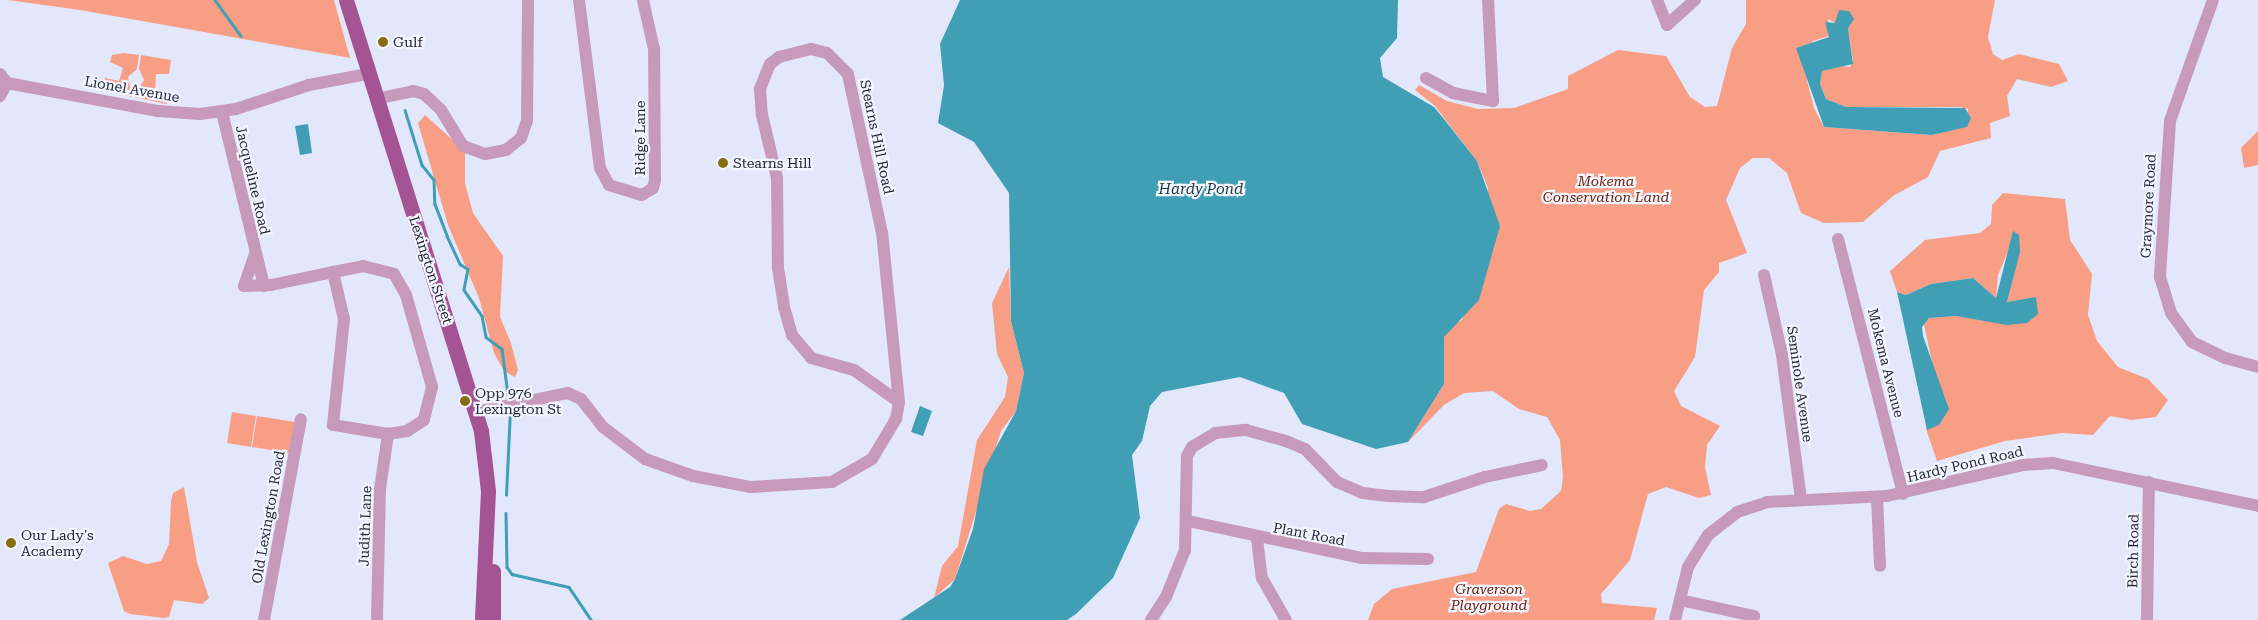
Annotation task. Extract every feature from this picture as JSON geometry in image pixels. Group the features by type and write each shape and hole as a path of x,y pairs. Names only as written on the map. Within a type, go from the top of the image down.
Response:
{"main road":[{"name":"Lexington Street","path":"346,0 476,412 488,472 488,545 482,620"},
{"name":"Lexington Street","path":"488,545 493,568 493,620"}],"street":[{"path":"376,99 413,91 424,94 441,110 463,146 485,154 506,150 521,138 527,121 528,0"},
{"name":"Ridge Lane","path":"579,0 600,168 609,185 642,195 653,188 655,171 654,49 643,0"},
{"path":"1426,78 1453,93 1493,101 1488,0"},
{"path":"1658,0 1668,25 1696,0"},
{"name":"Graymore Road","path":"2213,0 2170,121 2160,277 2171,312 2192,342 2225,358 2258,366"},
{"name":"Stearns Hill Road","path":"476,412 516,402 568,393 581,399 619,442 666,468 728,484 784,487 832,482 855,472 884,442 899,402 882,233 850,82 839,62 827,53 811,49 792,53 770,64 760,89 762,115 777,178 778,268 792,335 811,358 854,370 899,402"},
{"name":"Lionel Avenue","path":"0,96 4,79 158,111 222,112 309,85 368,74"},
{"name":"Jacqueline Road","path":"222,112 264,286 244,286 255,254"},
{"name":"Mokema Avenue","path":"1838,239 1903,494"},
{"path":"264,286 333,272 363,266 385,269 394,274 406,295 433,398 424,420 407,431 388,434 333,425 344,319 333,272"},
{"name":"Seminole Avenue","path":"1764,275 1782,356 1801,499"},
{"name":"Old Lexington Road","path":"264,620 301,419"},
{"path":"1151,620 1176,575 1188,521 1187,456 1201,440 1225,430 1265,434 1305,449 1337,482 1363,493 1424,497 1485,477 1542,465"},
{"name":"Judith Lane","path":"377,619 380,489 388,434"},
{"name":"Hardy Pond Road","path":"1680,600 1701,543 1737,512 1801,499 1877,498 1903,494 2039,463 2069,465 2258,506"},
{"name":"Birch Road","path":"2147,620 2149,482"},
{"path":"1877,498 1880,566"},
{"name":"Plant Road","path":"1188,521 1257,539 1362,558 1428,559"},
{"path":"1257,539 1262,578 1286,620"},
{"path":"1675,620 1680,600 1754,616"}],"green space":[{"path":"8,0 334,0 350,58 80,10"},
{"path":"1746,0 1995,0 1988,37 1993,54 2002,60 2019,54 2059,64 2068,81 2051,87 2017,79 2007,96 2010,116 1990,123 1991,138 1940,151 1928,177 1893,196 1863,222 1824,223 1801,213 1787,173 1769,158 1753,158 1740,168 1726,200 1747,253 1719,263 1719,272 1704,290 1695,357 1674,391 1681,406 1720,426 1707,445 1705,467 1711,495 1699,498 1666,487 1648,494 1630,560 1601,594 1602,603 1657,608 1654,620 1368,620 1374,604 1392,589 1476,572 1499,509 1506,504 1530,511 1541,509 1561,491 1563,477 1560,440 1547,417 1519,409 1493,391 1464,393 1444,405 1408,442 1444,384 1444,337 1450,326 1462,320 1488,188 1477,161 1435,106 1415,90 1419,85 1447,101 1478,109 1514,108 1568,89 1568,76 1618,50 1666,56 1690,97 1705,107 1717,106 1732,48 1746,24","holes":["1828,19 1835,23 1840,19 1848,28 1853,61 1850,67 1832,65 1822,71 1820,84 1826,99 1846,107 1960,107 1968,109 1966,127 1932,135 1824,127 1814,108 1803,65 1813,41 1829,36"]},
{"path":"124,53 139,55 137,69 128,77 132,97 102,89 105,78 119,81 123,68 110,62 112,55"},
{"path":"141,55 171,60 169,74 156,74 155,92 168,92 167,104 134,97 144,80 139,69"},
{"path":"425,115 465,151 465,183 473,213 503,256 500,317 511,343 518,370 515,377 504,371 494,353 479,298 448,225 418,123"},
{"path":"2258,131 2258,165 2244,168 2241,148"},
{"path":"2003,193 2065,199 2070,240 2092,274 2088,315 2097,341 2118,367 2148,379 2168,400 2156,417 2132,420 2110,416 2093,435 2062,433 2005,441 1937,461 1926,429 1947,402 1935,377 1924,324 1929,318 1956,316 2014,324 2036,297 2007,302 2016,266 2009,249 1998,275 1996,298 1973,278 1931,284 1906,295 1897,292 1890,271 1925,240 1980,233 1991,224 1992,205"},
{"path":"1009,267 1011,321 1024,373 1016,411 1001,431 955,579 934,598 942,566 958,546 977,440 1005,397 1008,377 997,354 992,303"},
{"path":"232,412 256,416 251,447 227,443"},
{"path":"257,416 295,422 290,453 252,447"},
{"path":"184,487 197,562 209,598 202,604 174,600 169,617 130,614 124,611 108,563 123,556 147,564 161,561 169,544 173,493"}],"water":[{"name":"Hardy Pond","path":"960,0 1398,0 1397,38 1380,58 1383,77 1434,107 1477,161 1500,226 1479,300 1444,337 1444,384 1408,442 1376,449 1302,424 1284,393 1240,377 1162,392 1150,406 1142,441 1132,455 1140,518 1113,578 1076,614 1067,620 900,620 950,587 955,579 973,529 984,469 1016,411 1024,373 1011,321 1009,193 974,142 938,123 944,85 940,44"},
{"path":"1839,10 1849,11 1854,19 1848,28 1853,64 1822,71 1820,84 1826,99 1846,107 1965,108 1971,118 1967,127 1932,135 1824,127 1796,48 1829,37 1825,22 1835,23"},
{"path":"308,124 312,153 300,155 295,126"},
{"path":"2013,231 2019,235 2020,252 2007,302 2036,297 2038,314 2027,323 2007,325 1956,316 1929,318 1922,327 1923,336 1949,409 1939,425 1927,430 1897,292 1906,295 1931,284 1973,278 1996,298"},
{"path":"920,406 932,411 923,436 911,432"}],"waterway":[{"path":"215,0 241,36"},
{"path":"405,110 422,165 434,180 435,204 447,236 460,264 468,269 464,290 482,316 486,337 502,349 509,402"},
{"path":"506,495 510,410"},
{"path":"506,513 507,567 512,574 569,587 591,620"}],"place":[{"name":"Gulf","path":"383,42"},
{"name":"Stearns Hill","path":"723,163"},
{"name":"Opp 976 Lexington St","path":"465,401"},
{"name":"Our Lady's Academy","path":"11,543"}],"park label":[{"name":"Mokema Conservation Land","path":"1606,190"},
{"name":"Graverson Playground","path":"1489,598"}]}
